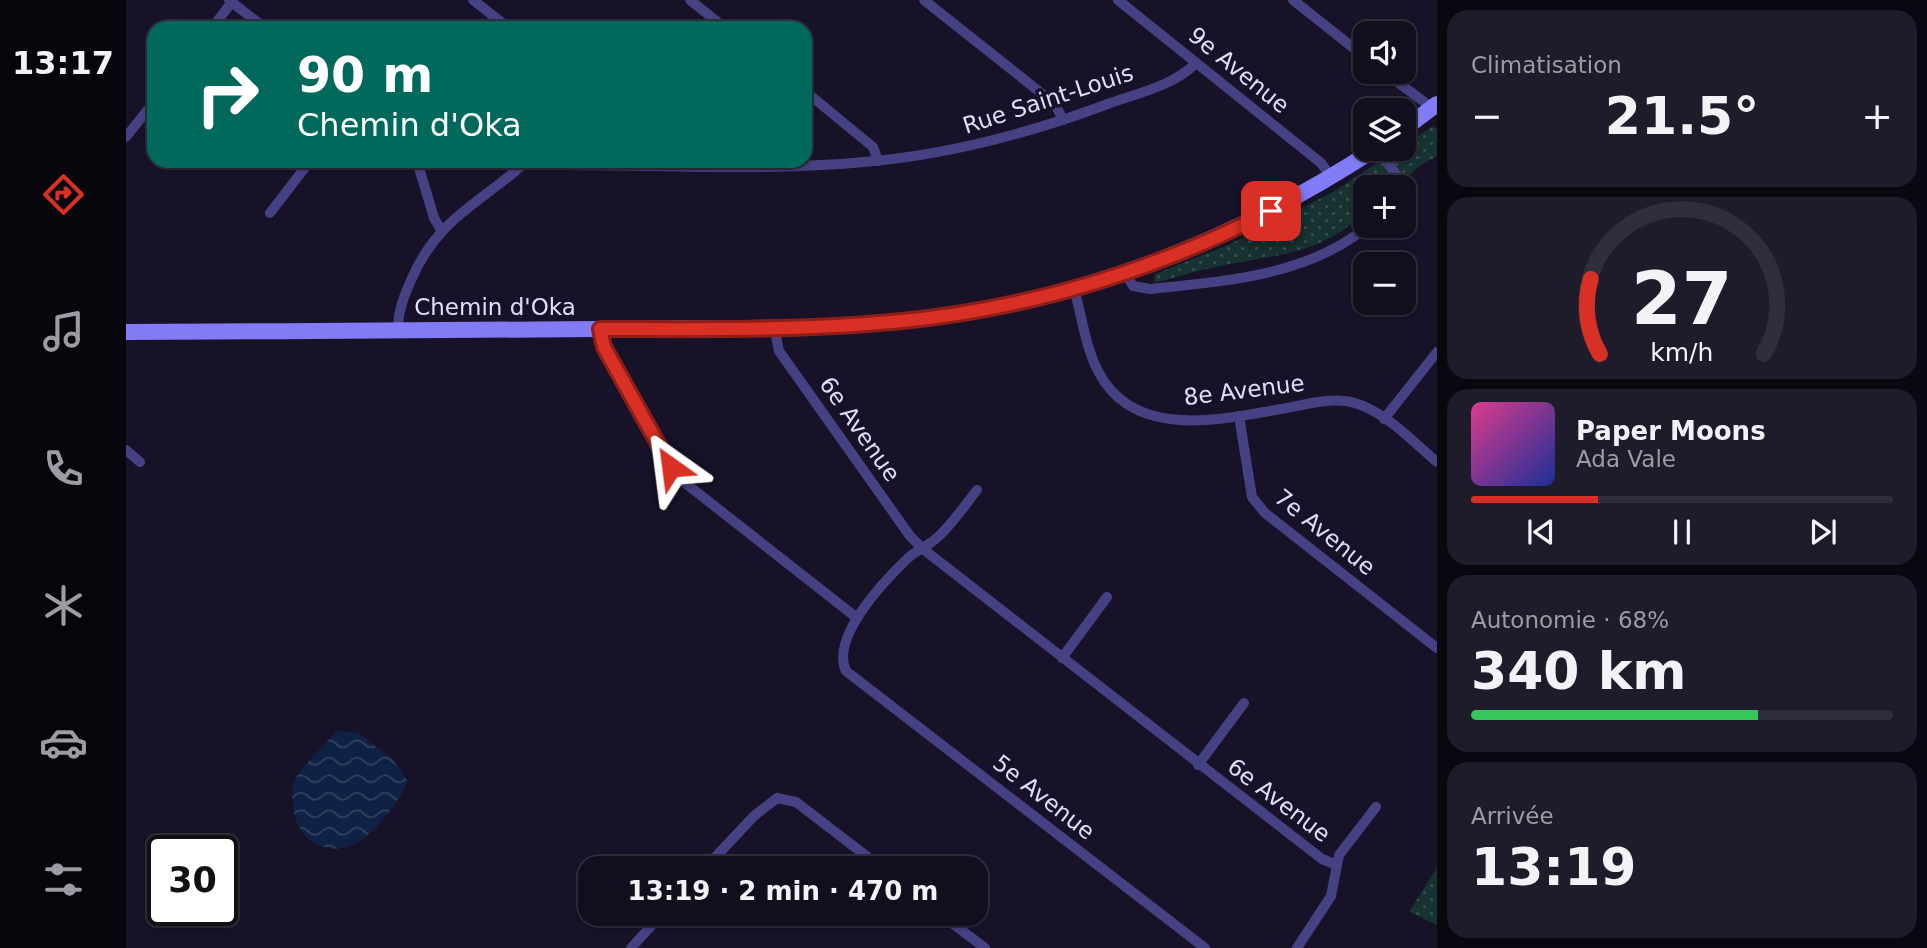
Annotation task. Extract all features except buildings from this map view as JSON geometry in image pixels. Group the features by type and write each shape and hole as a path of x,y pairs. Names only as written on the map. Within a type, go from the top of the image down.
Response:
{"main road":[{"path":"1416,121 1435,108"},
{"name":"Chemin d'Oka","path":"126,332 774,327 903,321 965,312 1074,289 1125,273 1241,225 1357,161"}],"street":[{"path":"473,0 500,21"},
{"path":"690,0 716,21"},
{"path":"924,0 1055,104 1063,120"},
{"name":"9e Avenue","path":"1118,0 1321,163 1331,177"},
{"path":"1293,0 1353,48"},
{"path":"217,21 231,1 256,21"},
{"name":"Rue Saint-Louis","path":"812,164 878,161 983,144 1063,120 1177,78 1196,63"},
{"path":"1401,84 1435,108"},
{"path":"812,97 870,144 876,150 878,161"},
{"path":"126,137 147,111"},
{"path":"1385,161 1396,175"},
{"path":"270,213 305,168"},
{"path":"419,168 434,218 441,230"},
{"path":"398,330 402,301 423,254 441,230 519,168"},
{"path":"1125,273 1133,286 1150,289 1251,275 1321,257 1353,236"},
{"name":"8e Avenue","path":"1074,289 1094,362 1108,388 1141,413 1163,419 1201,421 1328,401 1354,402 1384,419 1437,462"},
{"name":"6e Avenue","path":"774,327 779,351 910,536 923,549 1198,765 1322,859 1336,864"},
{"path":"600,329 604,347 663,455 680,479 857,618 910,557 940,535 977,490"},
{"path":"1384,419 1437,352"},
{"name":"7e Avenue","path":"1239,416 1252,497 1265,513 1437,648"},
{"path":"126,450 140,462"},
{"path":"1062,658 1107,597"},
{"name":"5e Avenue","path":"857,618 847,635 842,652 846,671 1205,948"},
{"name":"6e Avenue","path":"1198,765 1244,703"},
{"path":"716,856 754,816 777,798 796,802 866,856"},
{"path":"1297,948 1331,896 1336,864 1361,823 1376,807"},
{"path":"631,948 651,926"},
{"path":"956,926 985,948"}],"green space":[{"path":"1433,126 1437,129 1437,156 1409,175 1359,175 1380,161 1416,161 1416,137"},
{"path":"1353,179 1353,222 1329,238 1294,252 1154,283 1155,274 1228,245 1333,192"},
{"path":"1437,867 1437,925 1409,912"}],"water":[{"path":"337,731 359,733 393,760 408,781 394,806 373,831 358,842 337,849 317,845 302,832 294,812 292,792 293,784 304,767"}],"route":[{"path":"671,467 604,347 600,329 811,327 903,321 965,312 1059,293 1118,275 1196,246 1271,211"}]}
